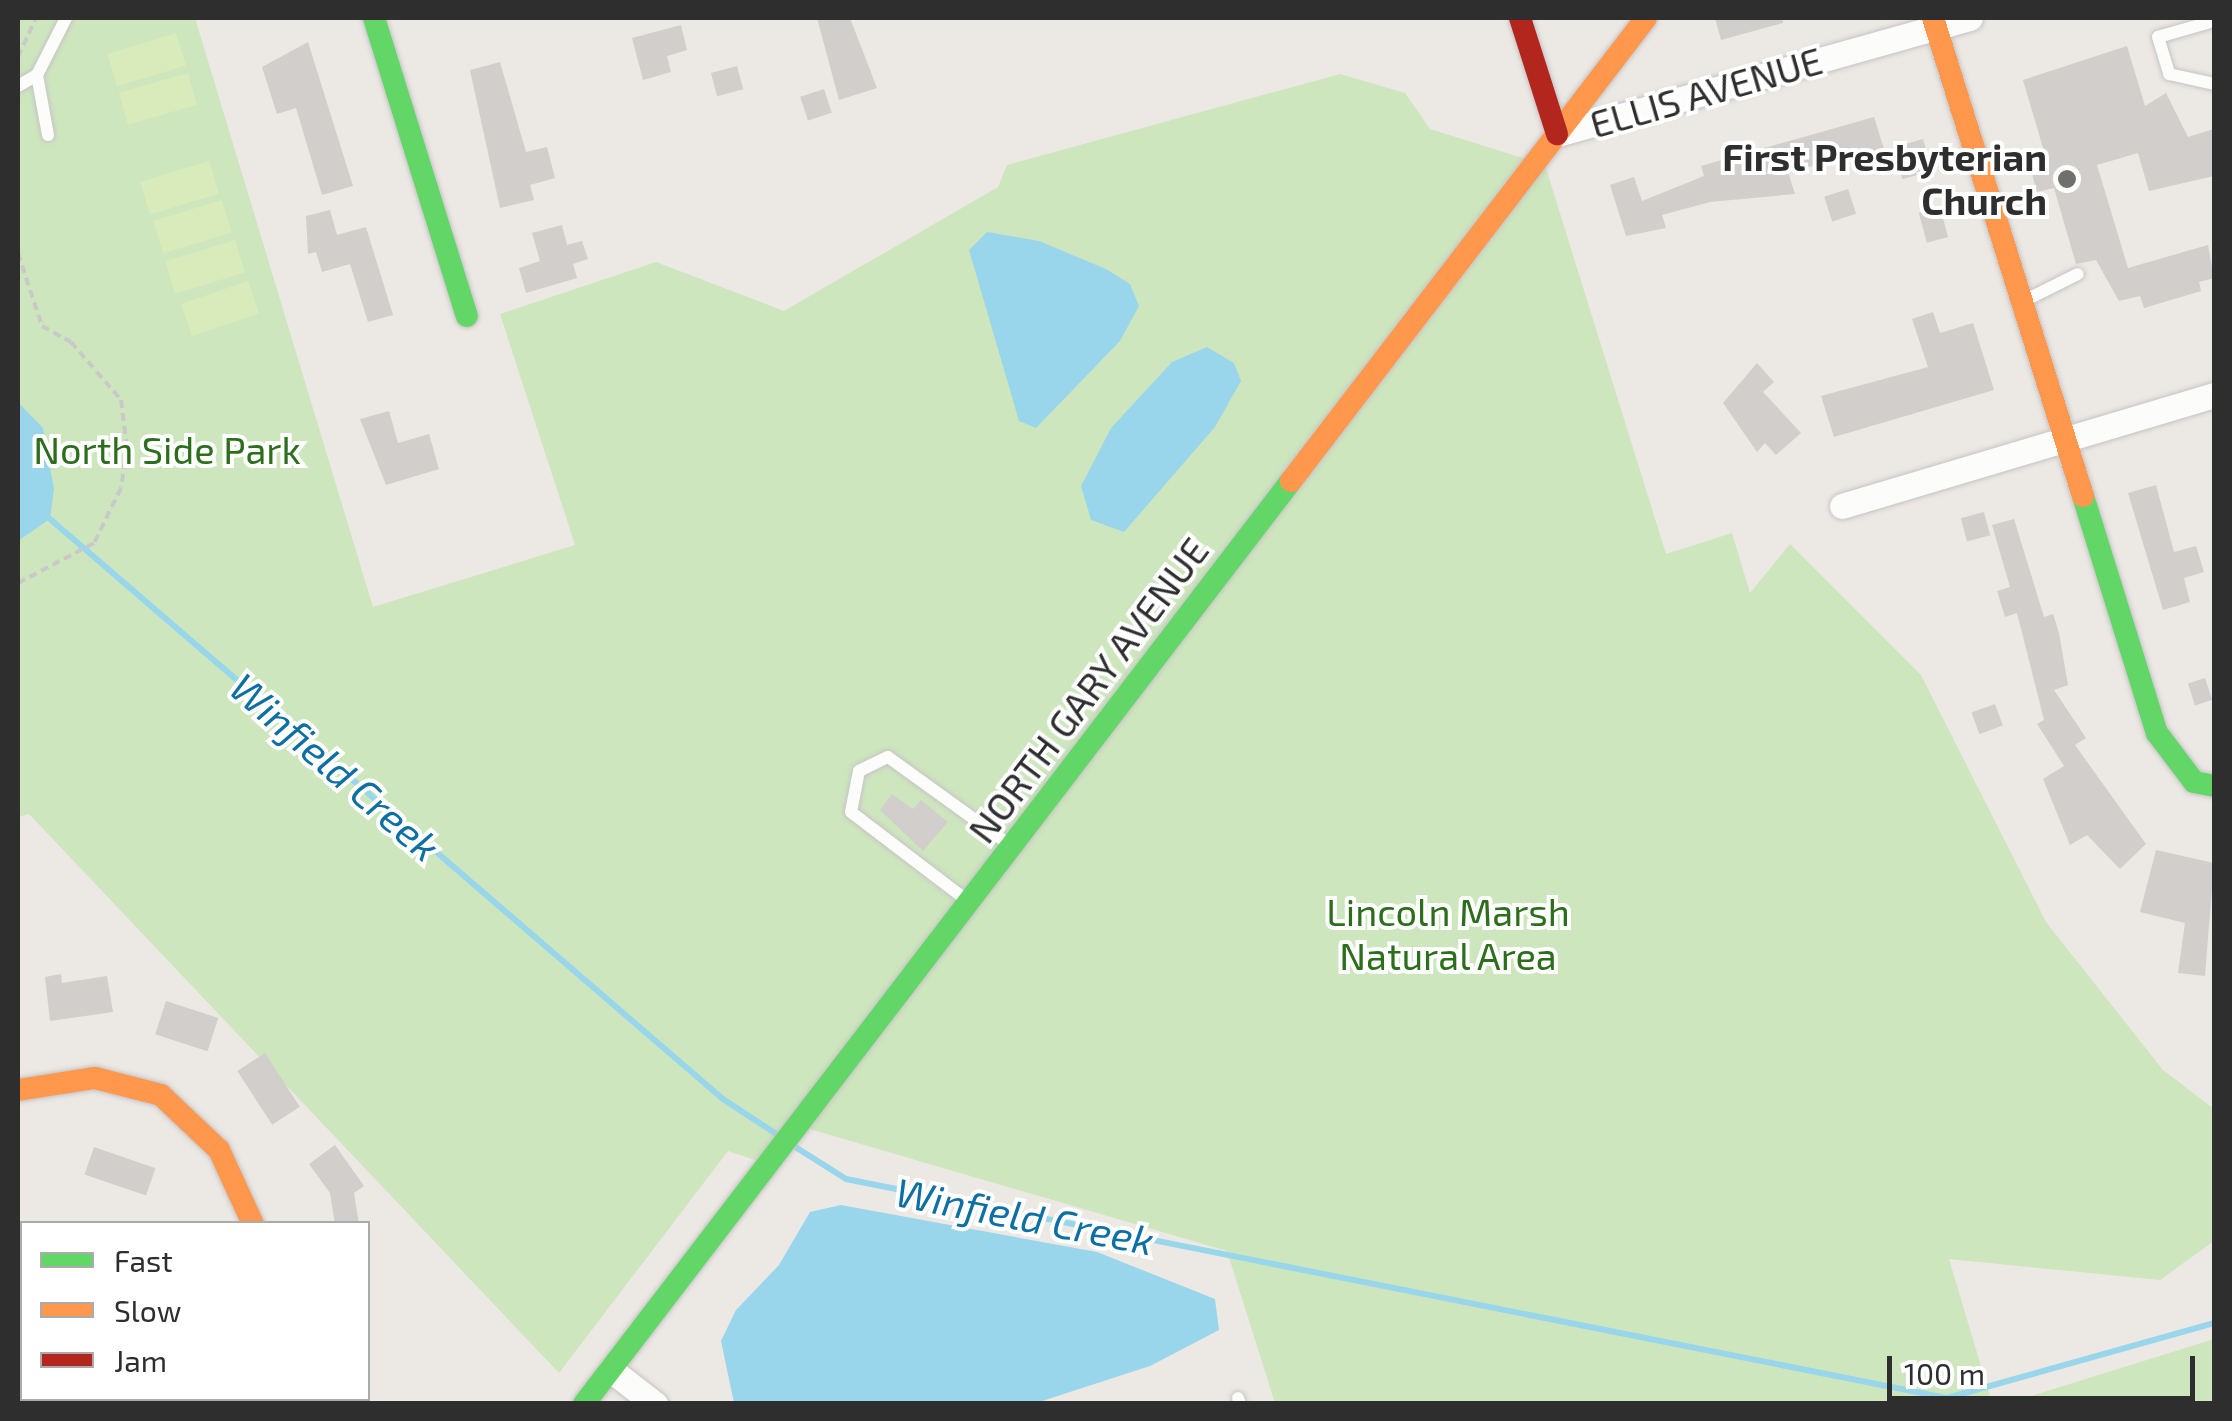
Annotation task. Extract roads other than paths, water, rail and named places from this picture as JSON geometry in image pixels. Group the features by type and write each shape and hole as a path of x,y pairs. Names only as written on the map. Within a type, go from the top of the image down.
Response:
{"street":[{"path":"374,18 467,316"},
{"path":"1520,18 1557,134"},
{"name":"NORTH GARY AVENUE","path":"584,1404 1646,18"},
{"name":"ELLIS AVENUE","path":"1557,134 1935,22 1970,18"},
{"path":"1935,22 2157,734 2194,782 2214,786"},
{"path":"1842,506 2214,396"},
{"path":"18,1090 95,1078 161,1095 220,1150 252,1221"},
{"path":"611,1370 655,1404"}],"lane":[{"path":"18,86 37,75 66,18"},
{"path":"2214,21 2158,36 2170,74 2200,88 2214,84"},
{"path":"37,75 48,135"},
{"path":"2022,302 2078,274"},
{"path":"969,902 851,812 859,771 888,757 1012,847"}],"water":[{"path":"987,232 1039,241 1106,269 1130,284 1139,306 1120,341 1036,428 1019,421 969,250"},
{"path":"1207,347 1234,363 1241,381 1215,427 1124,532 1091,520 1081,486 1111,428 1172,362"},
{"path":"18,402 43,428 54,489 50,519 18,541"},
{"path":"841,1205 1097,1252 1215,1299 1219,1330 1150,1366 1036,1403 734,1403 721,1341 736,1310 779,1265 810,1212"}],"waterway":[{"name":"Winfield Creek","path":"50,519 723,1099 778,1135"},
{"name":"Winfield Creek","path":"797,1148 846,1179 1947,1398 2214,1323"}],"place":[{"name":"First Presbyterian Church","path":"2067,179"}],"park label":[{"name":"North Side Park","path":"167,450"},
{"name":"Lincoln Marsh Natural Area","path":"1448,934"}]}
